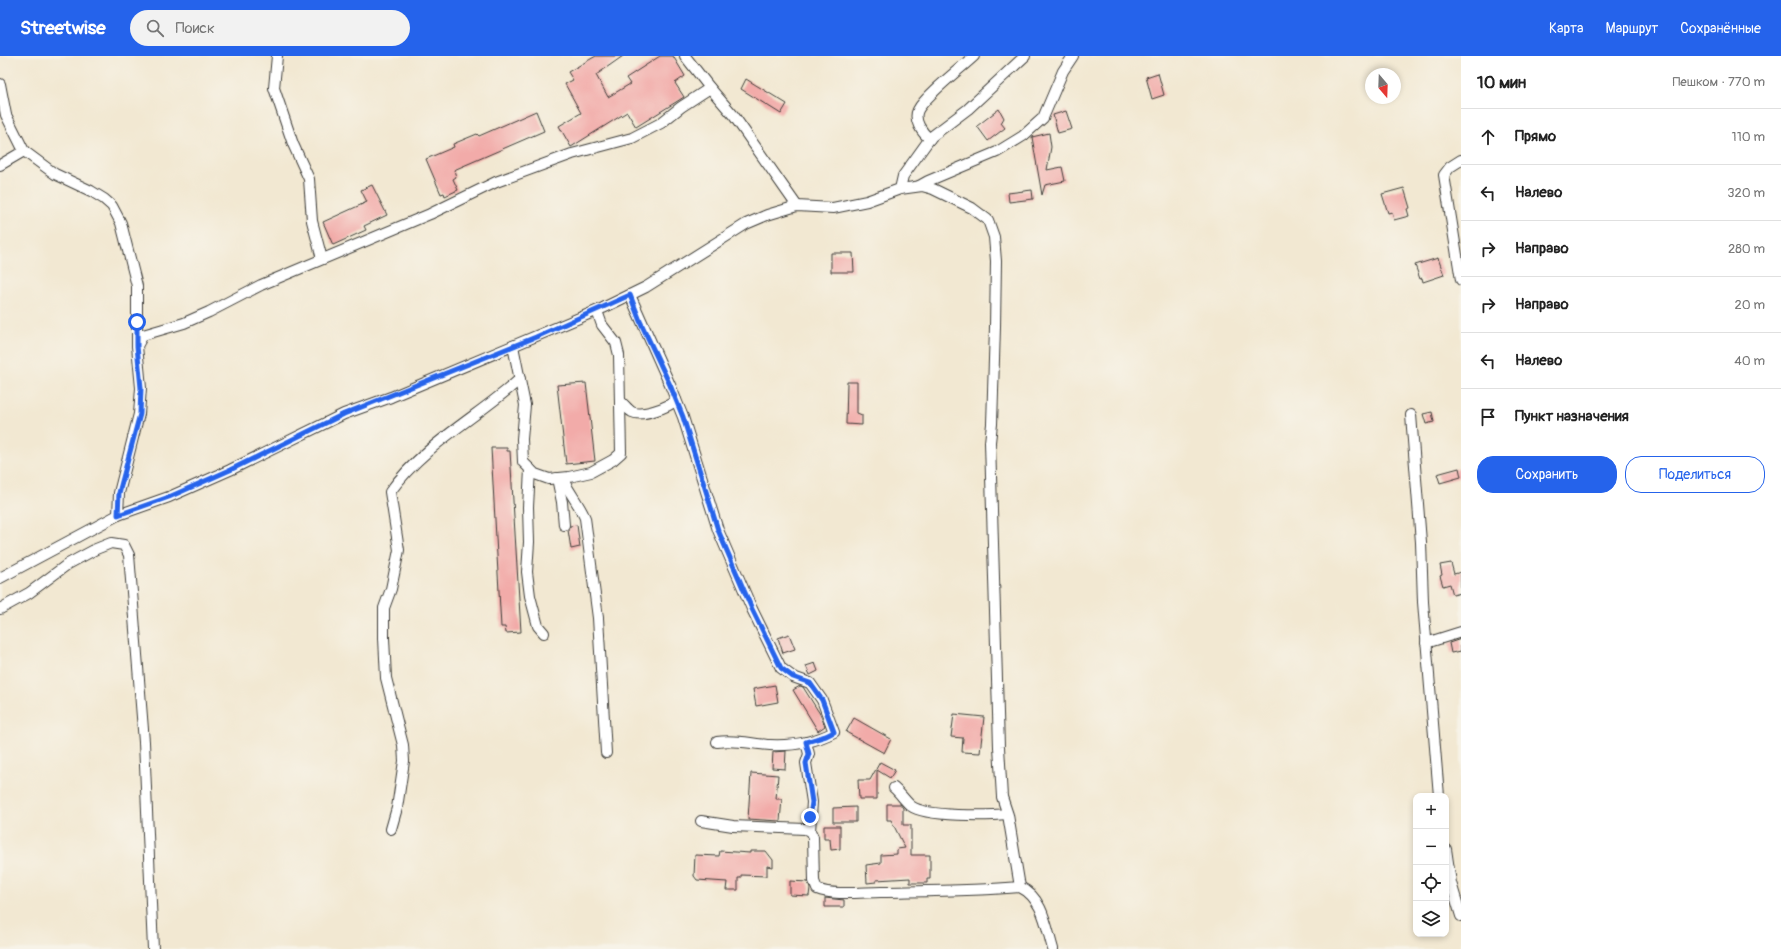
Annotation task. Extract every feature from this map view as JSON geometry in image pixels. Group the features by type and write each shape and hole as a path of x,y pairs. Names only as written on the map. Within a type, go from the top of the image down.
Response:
{"street":[{"path":"277,56 274,88 293,144 310,179 312,221 322,259"},
{"path":"685,56 734,116 797,206"},
{"path":"930,139 923,133 917,121 918,111 929,97 974,56"},
{"path":"900,189 903,176 930,139 968,110 1025,56"},
{"path":"919,186 928,180 996,152 1023,136 1043,118 1063,71 1073,56"},
{"path":"0,84 6,115 24,151 55,174 91,191 112,206 121,223 137,286 136,306 140,331 137,346 141,388 140,414 119,493 118,515"},
{"path":"140,331 184,323 261,285 430,214 496,182 572,154 632,138 661,123 681,107 710,88"},
{"path":"0,165 24,151"},
{"path":"1461,160 1450,167 1444,175 1461,280"},
{"path":"0,578 118,515 169,497 230,470 344,414 597,311 665,276 746,224 797,206 833,208 867,201 900,189 919,186 933,189 972,208 988,220 994,237 996,261 992,424 990,442 997,718 1002,796 1007,814 1020,887 1032,896 1039,905 1053,949"},
{"path":"630,295 676,400 705,483 718,530 752,609 781,668 793,677 810,683 822,700 834,732 806,742 771,745 727,740 717,742"},
{"path":"513,346 525,405 522,439 523,462 535,474 549,479 592,472 613,460 621,453 622,438 619,355 616,343 602,325 597,311"},
{"path":"391,829 397,808 404,761 403,745 386,678 384,608 399,550 390,492 400,478 437,443 471,416 507,391 520,379"},
{"path":"620,401 632,412 641,412 671,405 676,400"},
{"path":"1411,415 1421,542 1426,643 1439,793"},
{"path":"530,469 527,572 530,596 538,626 544,633"},
{"path":"559,478 564,525"},
{"path":"559,478 580,507 585,518 598,618 606,753"},
{"path":"0,609 29,593 68,564 101,547 111,543 124,545 129,554 144,742 153,949"},
{"path":"1426,643 1461,632"},
{"path":"806,742 809,754 806,763 812,802 810,831 813,837 814,881 817,889 824,892 994,890 1020,887"},
{"path":"894,788 912,806 924,812 951,814 1007,814"},
{"path":"701,821 733,826 805,829 810,831"},
{"path":"1448,865 1451,883 1461,916"}],"building":[{"path":"596,56 623,56 596,75 608,97 630,84 626,78 660,56 673,56 685,76 675,83 684,97 636,127 627,112 571,147 559,126 581,113 565,84 573,80 568,72"},
{"path":"1158,73 1164,95 1152,99 1146,77"},
{"path":"746,79 787,104 781,114 741,89"},
{"path":"999,109 1004,118 1001,123 1005,128 988,141 977,126"},
{"path":"536,111 544,131 454,170 456,177 453,179 458,190 445,196 444,193 441,194 426,159 454,147 453,144 477,134 479,136"},
{"path":"1066,111 1072,129 1058,133 1053,115"},
{"path":"1049,133 1051,147 1047,170 1062,167 1065,181 1045,185 1042,195 1032,137"},
{"path":"372,185 387,215 364,226 366,230 333,245 323,222 367,202 361,190"},
{"path":"1404,188 1410,208 1407,209 1409,216 1394,220 1392,212 1388,213 1382,194"},
{"path":"1032,190 1033,199 1009,202 1008,193"},
{"path":"831,253 853,253 854,272 831,272"},
{"path":"1438,258 1444,275 1423,282 1422,278 1420,279 1415,265"},
{"path":"847,382 857,382 857,413 862,415 862,425 846,424"},
{"path":"586,383 595,461 566,464 557,385"},
{"path":"1432,412 1434,422 1426,424 1423,414"},
{"path":"491,448 507,448 507,451 510,451 521,632 506,633 505,627 501,627"},
{"path":"1459,468 1461,477 1440,483 1437,474"},
{"path":"577,525 580,547 571,549 568,530 570,526"},
{"path":"1451,563 1454,574 1461,572 1461,593 1453,595 1450,584 1443,586 1440,576 1442,575 1440,565"},
{"path":"789,634 795,649 783,653 778,638"},
{"path":"1461,639 1461,651 1451,653 1449,643"},
{"path":"815,663 818,671 810,675 806,666"},
{"path":"775,685 778,702 756,706 753,689"},
{"path":"800,686 803,687 820,714 825,726 818,731 793,690"},
{"path":"954,714 984,717 980,753 962,752 963,738 951,737"},
{"path":"854,718 891,739 884,753 846,732"},
{"path":"786,751 785,769 772,768 773,752"},
{"path":"880,762 895,770 890,778 877,770 877,799 859,799 858,780 870,780"},
{"path":"751,773 778,775 776,799 782,799 780,821 748,819"},
{"path":"887,804 900,804 903,808 903,825 911,825 911,855 930,855 930,879 927,879 927,883 910,883 910,878 876,880 876,882 867,883 866,865 881,863 881,855 897,854 897,849 905,848 891,820 887,820"},
{"path":"856,807 856,822 833,822 833,808"},
{"path":"824,826 840,826 840,849 831,850 830,839 824,839"},
{"path":"720,851 750,853 750,851 766,851 773,860 773,867 767,866 767,876 741,875 741,878 738,878 738,890 726,890 727,882 697,880 694,876 695,855 719,856"},
{"path":"790,881 808,882 810,888 809,896 790,895"},
{"path":"825,898 844,900 844,907 825,907"}],"route":[{"path":"137,322 137,346 141,388 140,414 119,493 118,515 169,497 230,470 344,414 536,337 630,295 683,417 705,483 718,530 729,552 752,609 781,668 793,677 810,683 822,700 834,732 806,742 809,754 806,763 812,802 810,817"}]}
